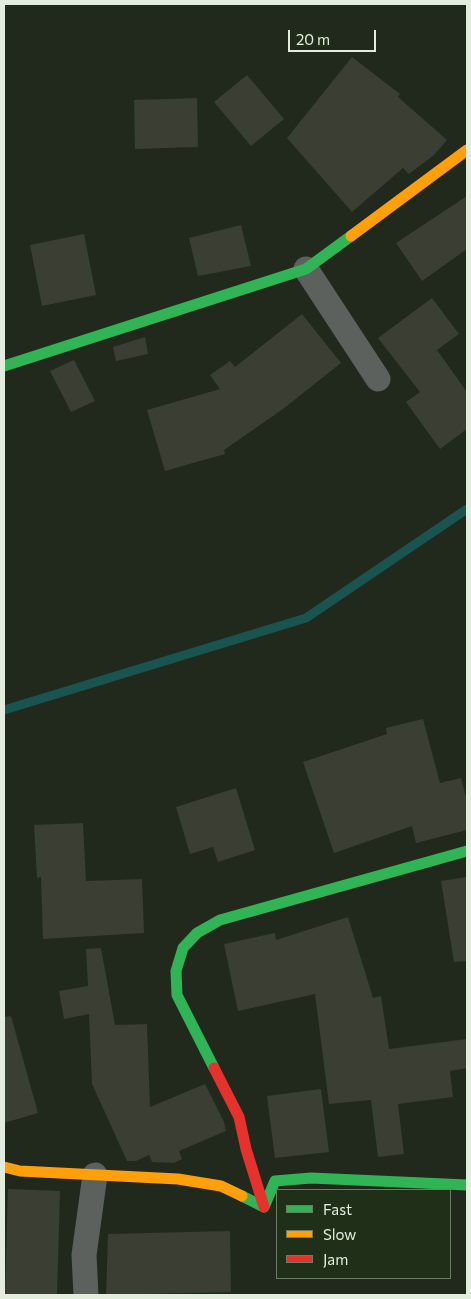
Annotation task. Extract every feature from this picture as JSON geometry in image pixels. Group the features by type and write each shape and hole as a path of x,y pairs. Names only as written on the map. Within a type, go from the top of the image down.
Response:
{"street":[{"path":"4,366 306,269 467,150"},
{"path":"306,269 378,379"},
{"path":"264,1206 246,1149 240,1117 176,995 176,971 183,948 197,933 220,920 467,851"},
{"path":"4,1167 20,1171 178,1179 221,1186 264,1206"},
{"path":"86,1295 84,1255 95,1175"},
{"path":"264,1206 275,1181 311,1178 467,1186"}],"building":[{"path":"352,57 400,94 398,97 447,140 434,155 409,174 403,168 352,212 287,138"},
{"path":"247,75 284,119 251,146 214,102"},
{"path":"197,98 198,147 135,149 134,100"},
{"path":"467,196 467,249 422,281 396,243"},
{"path":"241,225 251,266 198,276 189,238"},
{"path":"84,234 96,295 42,306 30,245"},
{"path":"432,298 459,334 437,350 467,392 467,429 440,449 406,402 420,392 378,338"},
{"path":"302,314 341,363 283,409 224,450 225,454 165,471 147,410 220,389 210,375 230,361 235,367"},
{"path":"145,337 148,354 116,361 113,347"},
{"path":"74,360 95,401 71,412 50,371"},
{"path":"423,719 440,783 461,778 467,801 467,830 416,843 412,826 334,853 303,762 387,734 386,728"},
{"path":"236,788 255,850 218,862 213,847 190,854 176,807"},
{"path":"83,823 86,881 142,879 144,933 43,939 41,877 37,878 34,825"},
{"path":"467,877 467,961 454,962 441,881"},
{"path":"348,917 373,998 381,996 389,1049 467,1039 467,1068 450,1071 453,1097 398,1104 404,1154 378,1157 371,1100 329,1104 315,994 238,1011 224,944 275,933 276,940"},
{"path":"101,948 115,1025 147,1024 150,1107 205,1084 224,1122 226,1131 179,1151 182,1159 174,1163 152,1162 149,1155 136,1161 127,1161 92,1084 89,1014 64,1019 59,991 88,986 86,949"},
{"path":"11,1016 38,1113 4,1123 4,1017"},
{"path":"321,1089 329,1152 275,1158 267,1096"},
{"path":"8,1189 60,1191 57,1295 5,1295"},
{"path":"230,1231 231,1292 106,1295 108,1234"}],"waterway":[{"path":"4,710 306,618 467,509"}],"traffic: fast":[{"path":"4,366 306,269 351,236"},
{"path":"214,1068 177,995 176,971 183,948 197,933 220,920 467,851"},
{"path":"242,1196 264,1207 275,1181 311,1178 467,1185"}],"traffic: slow":[{"path":"351,236 467,150"},
{"path":"4,1167 20,1171 178,1179 221,1186 242,1196"}],"traffic: jam":[{"path":"214,1068 239,1117 246,1149 264,1207"}]}
